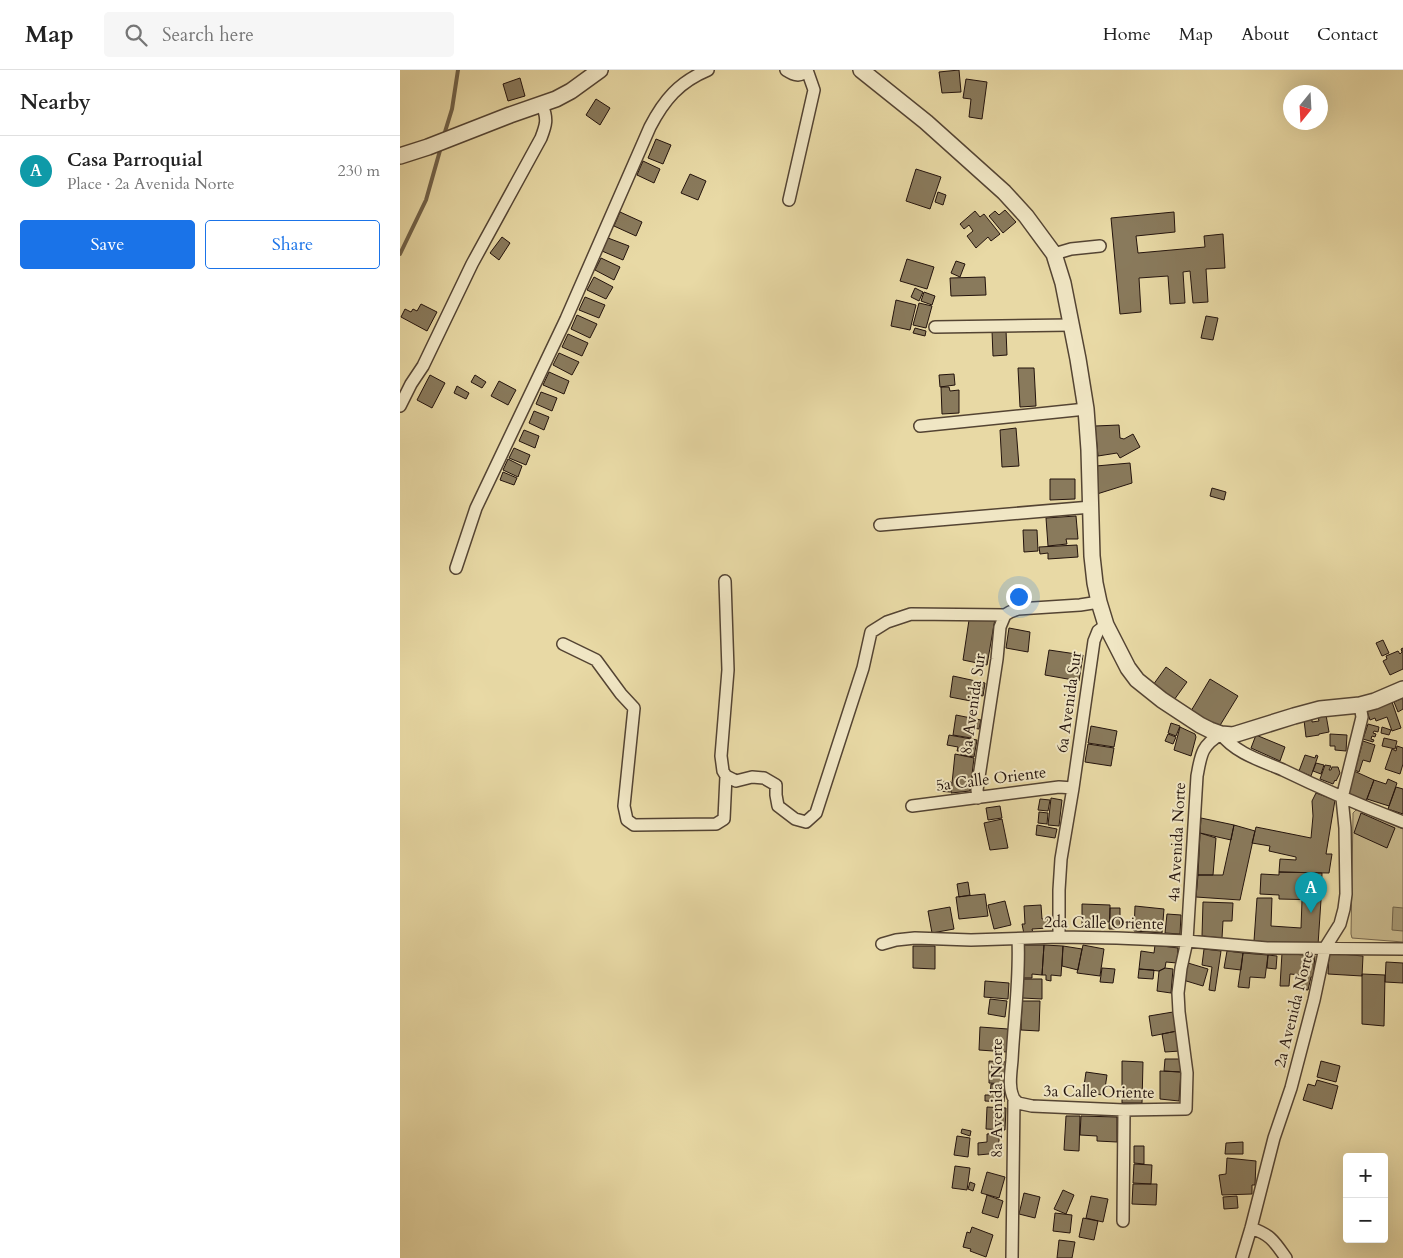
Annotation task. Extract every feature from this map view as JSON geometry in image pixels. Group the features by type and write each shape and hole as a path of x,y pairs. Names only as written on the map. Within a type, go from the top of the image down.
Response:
{"street":[{"path":"400,156 542,105 571,91 600,70"},
{"path":"456,568 476,508 566,319 650,127 663,105 679,87 708,70"},
{"path":"786,70 794,75 804,74 807,70 814,90 789,200"},
{"path":"861,70 926,122 1004,192 1026,216 1054,254 1061,274 1086,409 1092,556 1095,583 1106,625 1128,668 1138,680 1178,711 1210,730 1221,734 1238,733 1320,710 1360,705 1403,689"},
{"path":"400,406 427,357 472,264 541,138 546,119 542,105"},
{"path":"1054,254 1071,249 1100,246"},
{"path":"935,327 1070,325"},
{"path":"920,426 1086,409"},
{"path":"880,525 1091,507"},
{"path":"563,644 596,660 621,694 634,708 624,806 628,820 634,825 716,824 724,819 726,776 721,756 728,670 725,581"},
{"path":"726,776 736,780 752,777 764,778 776,785 778,806 795,819 806,822 816,813 863,668 871,632 886,622 911,614 1005,615 1018,609 1099,602"},
{"name":"8a Avenida Sur","path":"978,798 977,790 997,659 1000,626 1005,615"},
{"name":"6a Avenida Sur","path":"1059,937 1061,859 1094,641 1098,632 1106,625"},
{"name":"2a Avenida Norte","path":"1242,1258 1274,1138 1291,1088 1314,1000 1325,948 1340,924 1344,909 1346,894 1345,828 1342,798 1362,717 1360,705"},
{"path":"1221,734 1226,742 1256,758 1342,798 1403,822"},
{"name":"4a Avenida Norte","path":"1186,1109 1187,1073 1178,1012 1178,992 1187,941 1197,776 1205,746 1221,734"},
{"name":"5a Calle Oriente","path":"912,806 1058,787 1073,788"},
{"name":"2da Calle Oriente","path":"882,944 915,938 971,940 1059,937 1187,941 1267,948 1403,949"},
{"name":"8a Avenida Norte","path":"1012,1258 1014,1099 1011,1094 1011,1082 1018,938"},
{"name":"3a Calle Oriente","path":"1014,1099 1018,1103 1032,1106 1124,1110 1186,1109"},
{"path":"1123,1221 1124,1110"},
{"path":"1251,1228 1267,1234 1286,1258"}],"shaded area":[{"path":"1356,810 1403,829 1403,942 1352,938 1353,813"},
{"path":"1393,907 1403,908 1403,931 1392,930"}],"building":[{"path":"959,70 961,92 942,93 939,72"},
{"path":"520,78 525,96 508,101 503,84"},
{"path":"966,79 987,82 982,119 969,117 971,99 963,98"},
{"path":"596,99 610,108 600,125 586,115"},
{"path":"656,139 671,145 663,164 648,158"},
{"path":"643,161 660,169 654,183 637,175"},
{"path":"916,169 941,177 930,209 906,201"},
{"path":"690,174 706,181 698,200 681,193"},
{"path":"938,192 946,195 943,205 935,202"},
{"path":"1005,210 1016,222 1003,233 989,216 995,211 999,215"},
{"path":"975,211 980,217 984,214 1000,234 991,241 988,237 976,248 967,236 973,231 969,225 964,229 960,224"},
{"path":"620,212 642,222 636,236 614,226"},
{"path":"1174,212 1175,232 1136,236 1138,253 1205,247 1204,236 1223,234 1225,268 1206,269 1208,302 1193,303 1190,271 1183,272 1185,303 1170,304 1168,276 1139,278 1141,312 1120,314 1111,218"},
{"path":"502,237 510,243 499,260 490,253"},
{"path":"608,238 629,246 623,260 602,251"},
{"path":"601,258 620,267 614,280 595,270"},
{"path":"907,259 934,267 927,289 900,281"},
{"path":"956,261 965,264 960,277 951,273"},
{"path":"594,277 613,287 606,299 587,290"},
{"path":"985,277 986,295 951,296 950,278"},
{"path":"915,288 923,292 919,301 911,297"},
{"path":"924,292 935,296 932,305 921,301"},
{"path":"585,297 605,305 599,318 579,310"},
{"path":"896,300 916,305 910,330 891,326"},
{"path":"919,303 932,306 926,328 913,325"},
{"path":"421,304 437,312 427,331 401,317 405,309 411,312 413,309 417,311"},
{"path":"577,315 597,324 590,338 571,329"},
{"path":"1206,316 1218,318 1213,340 1201,338"},
{"path":"915,328 926,331 925,336 913,333"},
{"path":"1006,330 1007,355 993,356 992,331"},
{"path":"568,334 588,343 582,356 562,347"},
{"path":"559,353 579,362 572,375 553,365"},
{"path":"1018,368 1034,368 1036,406 1020,407"},
{"path":"549,372 569,381 564,394 543,385"},
{"path":"954,374 955,385 940,387 939,375"},
{"path":"430,375 445,383 432,408 417,400"},
{"path":"475,375 486,382 482,388 471,382"},
{"path":"499,381 516,390 508,405 491,396"},
{"path":"457,386 469,393 466,399 454,393"},
{"path":"941,387 949,387 950,391 959,390 959,413 942,414"},
{"path":"541,392 557,398 552,411 536,404"},
{"path":"534,411 549,417 544,430 529,423"},
{"path":"1119,425 1120,438 1124,439 1133,434 1140,447 1120,458 1117,453 1098,456 1095,426"},
{"path":"1016,428 1019,466 1002,467 1000,430"},
{"path":"524,430 539,436 535,448 519,441"},
{"path":"514,448 530,455 526,465 509,458"},
{"path":"508,459 522,466 518,477 503,470"},
{"path":"1130,463 1132,483 1097,494 1096,466"},
{"path":"503,472 517,478 514,485 500,480"},
{"path":"1050,479 1075,479 1075,499 1050,500"},
{"path":"1212,488 1226,492 1224,500 1210,496"},
{"path":"1076,516 1078,539 1066,539 1067,544 1048,546 1046,518"},
{"path":"1023,530 1037,530 1038,551 1024,552"},
{"path":"1077,545 1078,557 1048,559 1048,553 1040,554 1039,547"},
{"path":"995,619 987,665 963,660 969,620"},
{"path":"1009,628 1030,632 1028,652 1006,648"},
{"path":"1383,640 1389,653 1382,656 1376,643"},
{"path":"1403,648 1403,669 1390,675 1383,661 1387,659 1386,656 1398,651 1400,654"},
{"path":"1049,650 1083,655 1079,681 1045,675"},
{"path":"1166,667 1187,682 1174,700 1153,685"},
{"path":"953,676 985,683 983,696 977,695 976,702 950,697"},
{"path":"1210,679 1238,696 1219,727 1191,711"},
{"path":"1403,698 1403,709 1398,712 1394,702"},
{"path":"1392,702 1401,728 1392,731 1387,717 1376,721 1375,718 1370,720 1367,711"},
{"path":"956,715 981,720 979,729 973,728 971,738 953,735"},
{"path":"1326,715 1329,732 1306,737 1304,720 1312,719 1312,722 1319,721 1318,717"},
{"path":"1171,723 1180,726 1176,736 1168,733"},
{"path":"1368,724 1379,727 1378,732 1374,731 1373,733 1376,734 1375,737 1372,736 1373,742 1363,739"},
{"path":"1091,726 1117,731 1114,747 1088,743"},
{"path":"1180,727 1195,734 1196,737 1191,756 1174,750"},
{"path":"1382,727 1391,730 1389,735 1381,733"},
{"path":"1168,734 1176,737 1173,744 1165,741"},
{"path":"1330,734 1347,735 1346,751 1335,750 1335,746 1330,746"},
{"path":"949,735 977,740 974,757 961,755 961,751 957,751 958,747 947,745"},
{"path":"1256,735 1285,747 1280,761 1251,748"},
{"path":"1384,738 1397,741 1395,749 1382,746"},
{"path":"1363,741 1375,745 1370,762 1363,760 1359,772 1355,770"},
{"path":"1088,744 1114,748 1111,766 1085,762"},
{"path":"1397,746 1403,748 1403,764 1400,774 1385,769 1392,749 1396,751"},
{"path":"955,754 974,758 970,791 951,793"},
{"path":"1305,755 1315,758 1316,755 1318,756 1311,776 1299,771"},
{"path":"1316,763 1324,765 1321,774 1313,771"},
{"path":"1325,765 1331,766 1329,770 1332,767 1338,767 1340,773 1333,784 1320,779"},
{"path":"1354,771 1374,780 1366,801 1346,792"},
{"path":"1388,779 1397,783 1389,806 1367,799 1374,780 1386,784"},
{"path":"940,781 951,782 950,792 938,791"},
{"path":"1396,787 1403,789 1403,814 1388,809"},
{"path":"1316,793 1335,800 1326,854 1332,854 1329,873 1279,872 1280,859 1296,860 1296,857 1269,851 1270,846 1252,843 1256,827 1311,838 1312,801"},
{"path":"1051,798 1062,800 1059,826 1048,825"},
{"path":"1040,799 1050,800 1048,811 1038,810"},
{"path":"1000,806 1002,818 988,820 986,808"},
{"path":"1039,812 1048,813 1047,824 1038,823"},
{"path":"1361,813 1395,828 1387,848 1354,833"},
{"path":"1201,818 1234,825 1231,840 1200,833"},
{"path":"1002,819 1008,848 990,850 984,823"},
{"path":"1037,825 1057,829 1055,838 1036,835"},
{"path":"1234,825 1255,831 1240,900 1196,897 1198,875 1223,875"},
{"path":"1200,833 1216,838 1213,875 1198,875"},
{"path":"1279,872 1322,873 1321,900 1279,899 1279,895 1260,894 1261,874 1279,875"},
{"path":"968,882 970,895 959,897 957,884"},
{"path":"985,894 988,916 959,919 956,897"},
{"path":"1257,898 1272,898 1271,926 1301,928 1302,900 1321,900 1318,945 1254,941"},
{"path":"1005,901 1011,925 994,929 988,905"},
{"path":"1203,902 1233,903 1232,921 1223,921 1222,938 1202,936"},
{"path":"1082,904 1110,905 1110,922 1103,922 1103,927 1082,926"},
{"path":"1041,905 1042,919 1048,919 1048,928 1032,929 1033,933 1024,934 1022,924 1025,924 1024,906"},
{"path":"1135,906 1164,909 1162,933 1134,931"},
{"path":"950,907 954,929 932,933 928,911"},
{"path":"1110,908 1120,908 1120,929 1109,929"},
{"path":"1167,914 1181,915 1180,934 1165,933"},
{"path":"1023,945 1044,945 1042,975 1032,974 1032,978 1022,978"},
{"path":"1044,945 1063,946 1061,976 1051,975 1051,981 1046,980 1046,975 1042,975"},
{"path":"1083,945 1104,949 1100,976 1077,973"},
{"path":"1155,945 1178,948 1177,963 1166,962 1165,968 1159,971 1139,969 1141,951 1154,953"},
{"path":"913,946 935,946 935,969 913,968"},
{"path":"1063,946 1082,949 1078,970 1062,966"},
{"path":"1204,949 1221,951 1215,991 1209,990 1212,967 1202,965"},
{"path":"1227,951 1243,953 1241,970 1224,968"},
{"path":"1243,953 1268,955 1265,978 1250,977 1249,988 1238,987"},
{"path":"1282,953 1315,956 1313,977 1311,977 1308,990 1299,989 1301,975 1290,974 1289,986 1280,986"},
{"path":"1329,953 1363,956 1362,976 1328,974"},
{"path":"1268,955 1277,956 1276,969 1267,968"},
{"path":"1386,962 1403,963 1403,983 1385,982"},
{"path":"1188,963 1208,969 1203,986 1183,980"},
{"path":"1102,968 1115,969 1113,983 1100,982"},
{"path":"1165,968 1173,969 1171,993 1157,991 1159,971"},
{"path":"1139,969 1154,970 1153,979 1138,978"},
{"path":"1362,974 1385,975 1384,1026 1362,1024"},
{"path":"1022,979 1042,979 1042,999 1022,998"},
{"path":"985,981 1009,983 1008,999 984,997"},
{"path":"990,999 1007,1001 1005,1017 988,1014"},
{"path":"1022,1001 1040,1001 1039,1031 1021,1030"},
{"path":"1173,1012 1177,1031 1152,1036 1149,1016"},
{"path":"980,1027 1008,1029 1007,1052 979,1050"},
{"path":"1177,1031 1180,1051 1165,1052 1162,1034"},
{"path":"1165,1059 1181,1059 1181,1072 1164,1071"},
{"path":"989,1061 1006,1062 1005,1084 989,1083"},
{"path":"1122,1061 1143,1062 1142,1103 1122,1103"},
{"path":"1321,1061 1340,1066 1336,1082 1317,1077"},
{"path":"1160,1071 1181,1072 1179,1101 1160,1099"},
{"path":"1086,1072 1107,1075 1104,1095 1083,1093"},
{"path":"1317,1080 1338,1086 1332,1109 1303,1100 1308,1084 1315,1086"},
{"path":"991,1084 1005,1085 1004,1102 985,1101 985,1095 990,1095"},
{"path":"987,1107 1006,1108 1005,1130 986,1129"},
{"path":"1066,1116 1080,1116 1079,1151 1064,1150"},
{"path":"1081,1116 1117,1117 1117,1142 1097,1141 1097,1136 1080,1135"},
{"path":"962,1129 971,1131 970,1136 961,1133"},
{"path":"999,1133 999,1153 978,1155 978,1143 987,1142 987,1134"},
{"path":"957,1136 970,1138 968,1157 954,1155"},
{"path":"1243,1142 1243,1154 1225,1154 1226,1143"},
{"path":"1134,1146 1144,1146 1144,1164 1134,1163"},
{"path":"1227,1158 1256,1161 1255,1185 1252,1185 1252,1194 1222,1195 1219,1175 1226,1174"},
{"path":"1134,1164 1152,1165 1151,1184 1133,1183"},
{"path":"955,1166 970,1168 967,1190 952,1188"},
{"path":"987,1172 1005,1177 999,1198 981,1193"},
{"path":"970,1182 975,1184 973,1191 968,1189"},
{"path":"1133,1184 1157,1184 1156,1205 1132,1204"},
{"path":"1063,1190 1074,1195 1066,1214 1054,1209"},
{"path":"1024,1193 1040,1197 1035,1218 1019,1214"},
{"path":"987,1195 1003,1201 998,1218 982,1213"},
{"path":"1091,1196 1108,1199 1103,1222 1086,1218"},
{"path":"1237,1196 1238,1208 1224,1209 1223,1197"},
{"path":"1055,1213 1072,1215 1070,1233 1053,1231"},
{"path":"1083,1218 1098,1221 1094,1240 1079,1237"},
{"path":"972,1227 993,1235 986,1257 963,1247 967,1232 970,1233"},
{"path":"1059,1240 1075,1242 1072,1258 1057,1258"}],"waterway":[{"path":"444,135 452,109 458,70"},
{"path":"400,254 426,200 441,147"}],"place":[{"name":"Casa Parroquial","path":"1311,913"}]}
